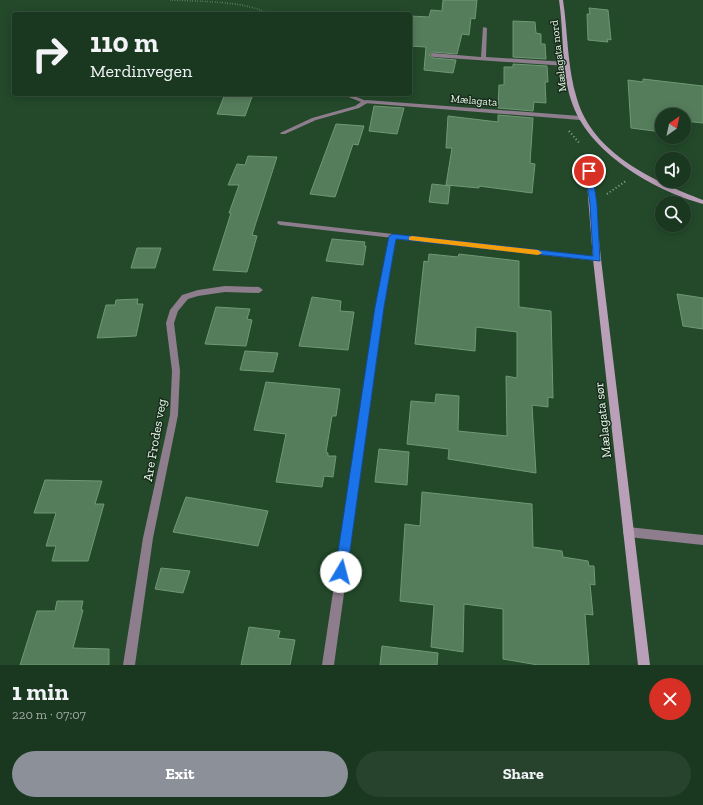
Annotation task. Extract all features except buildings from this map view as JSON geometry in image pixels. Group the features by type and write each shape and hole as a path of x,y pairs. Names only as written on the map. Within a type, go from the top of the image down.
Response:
{"main road":[{"name":"Mælagata nord","path":"562,0 567,64 574,100 580,118 588,131 612,154 638,172 663,185 703,202"},
{"name":"Mælagata sør","path":"589,171 594,204 597,259 644,665"}],"street":[{"path":"483,59 485,28"},
{"path":"432,55 567,64"},
{"path":"350,96 366,102"},
{"path":"283,133 314,119 357,107 366,102"},
{"name":"Mælagata","path":"366,102 580,118"},
{"path":"280,223 597,259"},
{"path":"328,665 380,307 393,236"},
{"name":"Are Frodes veg","path":"129,665 148,538 174,414 176,370 170,323 174,310 185,297 198,293 225,289 259,290"},
{"path":"628,532 703,540"}],"path":[{"path":"170,0 252,7 266,10 268,12"},
{"path":"594,204 627,180"}],"slow traffic":[{"path":"412,238 538,253"}],"route":[{"path":"341,572 380,307 393,236 597,259 594,204 589,171"}]}
